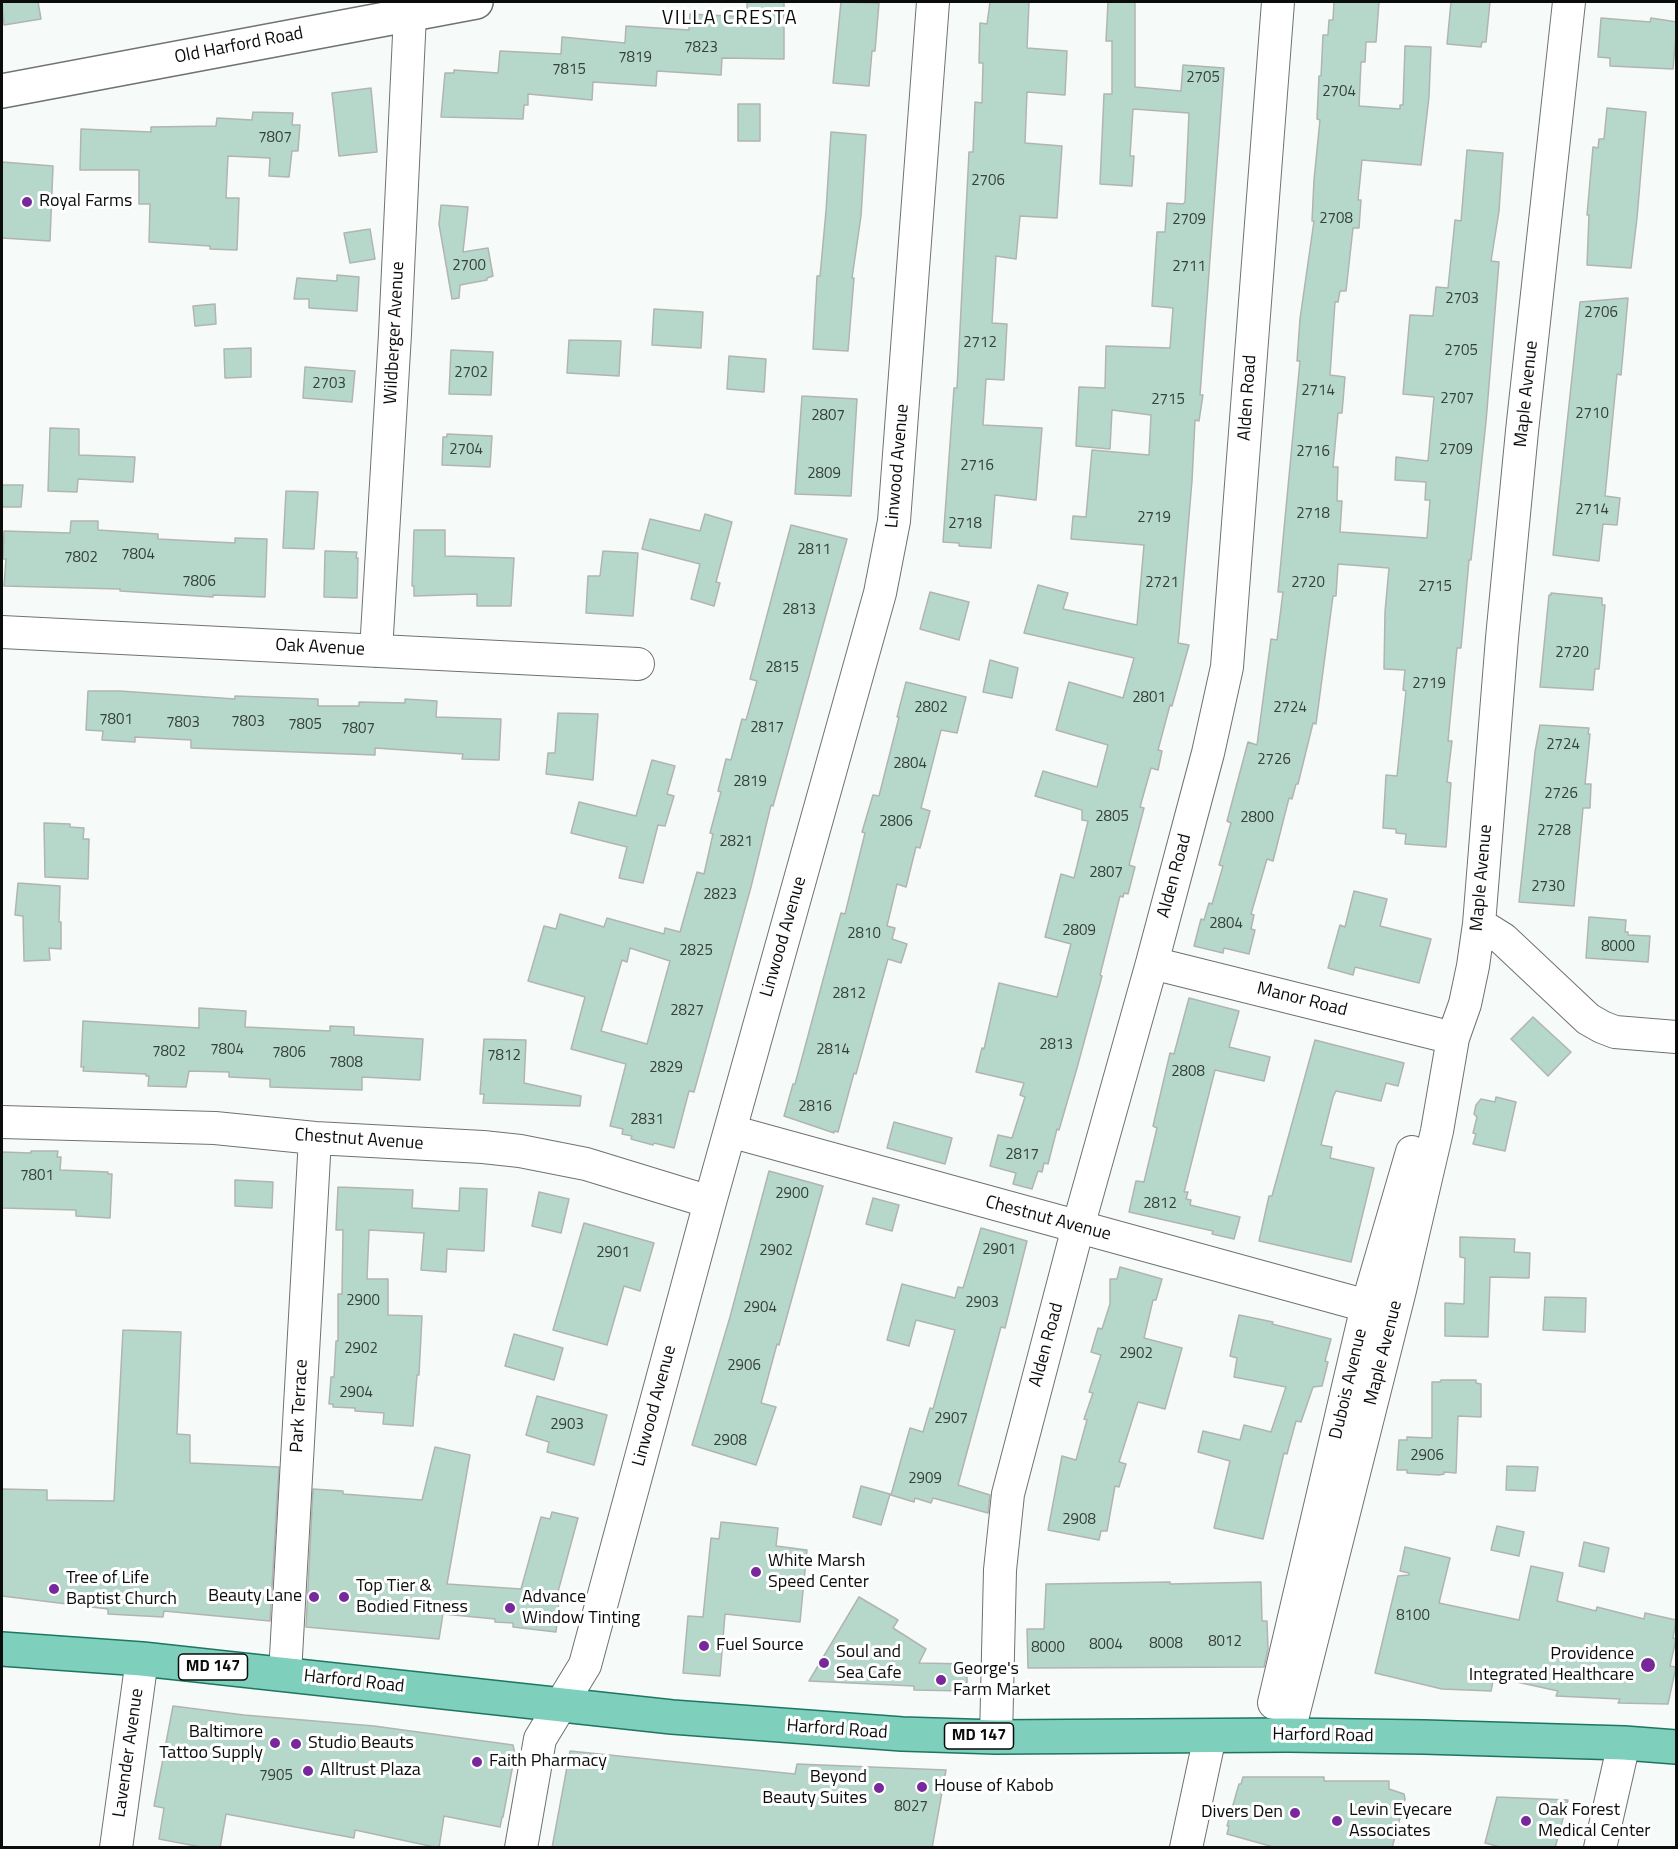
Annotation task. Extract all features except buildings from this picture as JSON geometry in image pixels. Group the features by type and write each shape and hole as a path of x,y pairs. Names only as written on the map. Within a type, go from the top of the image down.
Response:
{"main road":[{"name":"Harford Road","path":"2,1648 142,1659 560,1705 841,1731 996,1737 1277,1735 1624,1743 1677,1747"}],"street":[{"name":"Old Harford Road","path":"2,91 476,2"},
{"name":"Linwood Avenue","path":"521,1848 540,1738 585,1665 710,1203 865,650 889,553 894,521 933,2"},
{"name":"Alden Road","path":"996,1737 1000,1570 1008,1494 1077,1227 1152,963 1208,753 1227,667 1278,2"},
{"name":"Maple Avenue","path":"1277,1735 1396,1252 1437,1131 1453,1038 1465,1004 1473,966 1479,924 1503,627 1569,2"},
{"name":"Wildberger Avenue","path":"376,651 410,14"},
{"name":"Oak Avenue","path":"2,632 638,664"},
{"path":"1479,924 1503,939 1588,1018 1602,1027 1615,1032 1677,1037"},
{"name":"Manor Road","path":"1152,963 1453,1038"},
{"name":"Chestnut Avenue","path":"2,1122 215,1128 315,1138 483,1147 536,1153 597,1167 710,1203"},
{"name":"Chestnut Avenue","path":"730,1131 1367,1306"},
{"name":"Park Terrace","path":"285,1674 315,1138"},
{"name":"Dubois Avenue","path":"1277,1735 1367,1306 1396,1252"},
{"name":"Lavender Avenue","path":"116,1848 142,1659"},
{"path":"1186,1848 1210,1736"},
{"path":"1600,1848 1624,1743"}],"place":[{"name":"Royal Farms","path":"27,202"},
{"name":"White Marsh Speed Center","path":"756,1572"},
{"name":"Tree of Life Baptist Church","path":"54,1589"},
{"name":"Beauty Lane","path":"314,1597"},
{"name":"Top Tier & Bodied Fitness","path":"344,1597"},
{"name":"Advance Window Tinting","path":"510,1608"},
{"name":"Fuel Source","path":"704,1646"},
{"name":"Soul and Sea Cafe","path":"824,1663"},
{"name":"Providence Integrated Healthcare","path":"1648,1665"},
{"name":"George's Farm Market","path":"941,1680"},
{"name":"Baltimore Tattoo Supply","path":"275,1743"},
{"name":"Studio Beauts","path":"296,1744"},
{"name":"Faith Pharmacy","path":"477,1762"},
{"name":"Alltrust Plaza","path":"308,1771"},
{"name":"House of Kabob","path":"922,1787"},
{"name":"Beyond Beauty Suites","path":"879,1788"},
{"name":"Divers Den","path":"1295,1813"},
{"name":"Levin Eyecare Associates","path":"1337,1821"},
{"name":"Oak Forest Medical Center","path":"1526,1821"}],"district":[{"name":"VILLA CRESTA","path":"730,19"}]}
